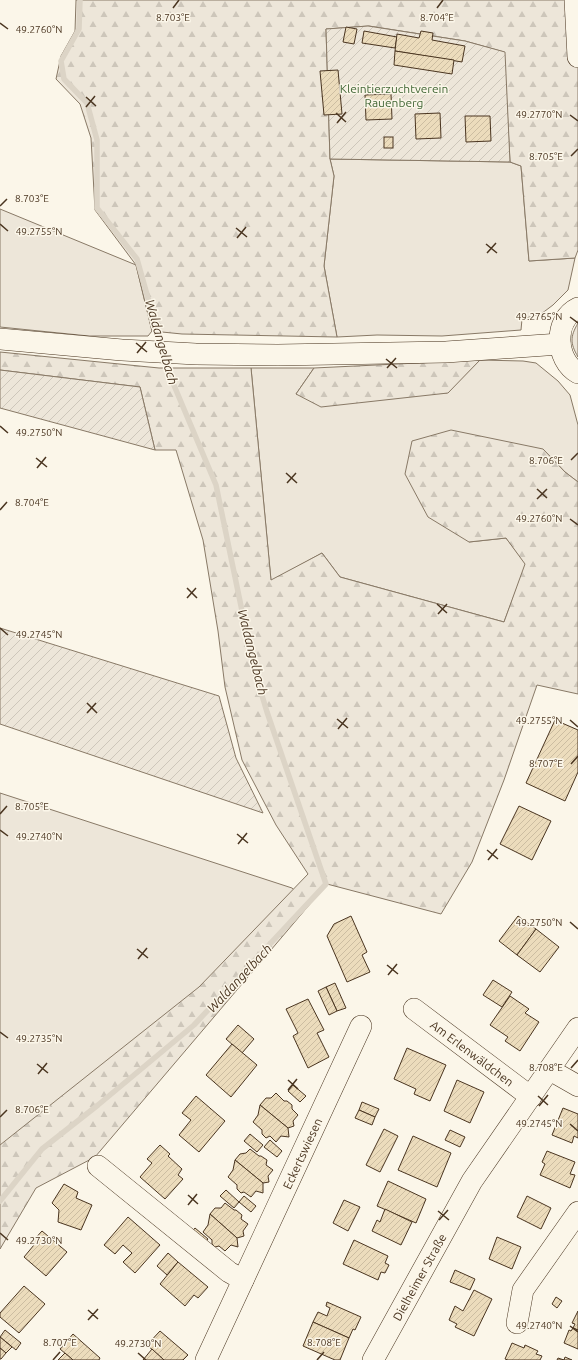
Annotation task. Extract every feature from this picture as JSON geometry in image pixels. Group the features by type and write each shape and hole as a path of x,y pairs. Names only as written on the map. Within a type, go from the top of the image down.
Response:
{"street":[{"path":"575,0 578,57"},
{"path":"578,308 575,309 566,319 560,331 562,355 568,364 578,373"},
{"path":"0,339 122,350 286,355 446,352 560,344"},
{"name":"Am Erlenwäldchen","path":"414,1008 531,1097"},
{"name":"Eckertswiesen","path":"206,1360 361,1026"},
{"name":"Dielheimer Straße","path":"373,1360 472,1181 550,1070 576,1026"},
{"path":"550,1070 578,1086"},
{"path":"98,1166 229,1272 243,1280"},
{"path":"517,1324 523,1290 578,1212"}],"green space":[{"path":"76,0 578,0 578,250 575,258 529,261 521,166 510,162 504,52 465,41 369,26 326,29 330,159 334,176 324,266 337,337 182,334 152,331 136,265 95,210 91,138 80,104 56,79 61,56 75,31"},
{"name":"Kleintierzuchtverein Rauenberg","path":"368,26 465,41 505,52 510,162 330,159 326,29"},
{"path":"330,159 510,162 521,166 529,261 575,258 568,290 553,305 541,314 522,319 521,330 442,336 377,335 337,337 324,266 334,176"},
{"path":"0,209 136,265 152,331 148,336 89,336 0,327"},
{"path":"578,323 578,357 572,344 572,336"},
{"path":"0,352 159,368 251,368 271,580 322,553 340,577 504,622 525,564 506,538 469,542 428,517 405,474 412,441 451,430 543,449 565,472 578,482 578,694 537,685 504,780 472,862 441,914 327,884 95,1157 36,1188 0,1249 0,1145 199,987 308,874 276,825 242,760 225,687 218,631 203,540 176,450 155,450 140,387 0,370"},
{"path":"480,360 523,361 536,363 558,381 570,395 578,425 578,482 565,472 543,449 469,542 506,538 526,564 504,622 340,577 322,553 271,581 251,368 314,368 296,394 447,393"},
{"path":"480,360 448,393 321,407 296,394 314,368"},
{"path":"0,370 140,387 155,450 0,408"},
{"path":"0,628 219,696 236,758 263,813 0,724"},
{"path":"0,793 292,888 301,896 0,1195"}],"building":[{"path":"346,27 357,29 354,44 343,42"},
{"path":"364,31 397,37 395,48 362,43"},
{"path":"421,31 433,33 432,40 465,46 462,62 395,51 397,34 419,38"},
{"path":"395,51 454,60 452,74 394,65"},
{"path":"338,70 342,114 324,115 320,71"},
{"path":"391,94 392,119 366,120 365,95"},
{"path":"440,113 441,138 416,139 415,114"},
{"path":"465,116 490,116 491,141 466,142"},
{"path":"384,137 393,137 393,148 384,148"},
{"path":"555,720 578,730 578,772 565,801 526,783"},
{"path":"519,806 551,821 532,860 500,844"},
{"path":"351,916 367,952 362,955 370,972 347,982 327,936 334,924"},
{"path":"518,916 536,929 517,955 499,941"},
{"path":"536,929 559,947 540,972 517,955"},
{"path":"493,980 512,992 502,1007 483,995"},
{"path":"335,983 346,1008 337,1011 326,987"},
{"path":"326,987 337,1011 329,1015 318,991"},
{"path":"510,996 529,1009 525,1013 539,1022 520,1051 505,1041 508,1037 490,1025"},
{"path":"308,999 324,1030 317,1033 329,1057 308,1068 293,1036 298,1033 286,1009"},
{"path":"238,1025 254,1039 242,1053 226,1039"},
{"path":"232,1044 257,1065 231,1097 206,1075"},
{"path":"407,1048 446,1065 430,1101 414,1094 416,1089 394,1079"},
{"path":"457,1080 484,1092 470,1123 444,1111"},
{"path":"293,1085 306,1096 300,1102 288,1091"},
{"path":"276,1093 284,1101 287,1101 292,1105 292,1109 298,1115 293,1121 294,1126 288,1128 260,1105 266,1098 271,1098"},
{"path":"196,1096 225,1121 199,1152 179,1135 191,1120 182,1113"},
{"path":"362,1102 379,1109 375,1117 359,1110"},
{"path":"260,1105 288,1128 289,1137 281,1136 276,1142 270,1136 266,1138 262,1134 262,1130 253,1122 258,1115"},
{"path":"563,1108 578,1114 578,1138 574,1136 572,1143 552,1135"},
{"path":"359,1110 375,1117 372,1125 355,1118"},
{"path":"384,1129 398,1136 380,1172 366,1165"},
{"path":"450,1130 465,1137 460,1147 445,1140"},
{"path":"250,1134 263,1145 257,1152 244,1141"},
{"path":"413,1136 451,1153 437,1187 398,1170"},
{"path":"270,1140 282,1151 277,1157 264,1147"},
{"path":"160,1145 170,1154 168,1156 182,1169 178,1175 183,1179 165,1199 140,1177 152,1163 147,1159"},
{"path":"250,1149 267,1160 266,1165 273,1170 268,1176 269,1182 263,1183 235,1160 240,1154 246,1153"},
{"path":"547,1151 575,1162 570,1174 575,1175 570,1188 540,1175 545,1164 542,1162"},
{"path":"235,1160 263,1183 263,1193 256,1191 251,1197 244,1192 241,1193 237,1189 237,1185 228,1177 233,1170"},
{"path":"388,1181 426,1199 416,1223 377,1206"},
{"path":"64,1184 78,1192 76,1198 92,1205 81,1230 58,1222 59,1210 52,1203"},
{"path":"226,1190 239,1202 234,1208 220,1196"},
{"path":"244,1196 256,1206 251,1212 239,1202"},
{"path":"527,1196 551,1208 541,1229 517,1217"},
{"path":"344,1200 360,1207 348,1231 333,1223"},
{"path":"225,1203 242,1215 241,1219 248,1224 243,1231 244,1236 237,1238 210,1214 215,1208 221,1208"},
{"path":"385,1209 412,1222 401,1245 372,1231 377,1220 380,1222"},
{"path":"210,1214 237,1238 238,1247 231,1245 225,1251 219,1246 215,1247 212,1244 212,1240 203,1232 208,1225"},
{"path":"128,1217 160,1245 135,1273 123,1262 132,1253 123,1245 115,1254 104,1245"},
{"path":"195,1228 208,1239 203,1245 190,1234"},
{"path":"42,1231 67,1252 46,1276 24,1257 34,1245 32,1242"},
{"path":"497,1237 521,1247 512,1269 489,1259"},
{"path":"354,1240 388,1256 385,1263 389,1265 385,1273 381,1272 378,1280 343,1264"},
{"path":"168,1253 178,1262 167,1275 157,1266"},
{"path":"178,1262 208,1287 198,1298 194,1295 185,1306 160,1284"},
{"path":"455,1270 475,1279 470,1290 450,1282"},
{"path":"24,1286 45,1304 19,1333 0,1317 0,1313"},
{"path":"474,1290 492,1299 474,1336 455,1327 457,1324 449,1320 455,1306 463,1311"},
{"path":"556,1297 562,1301 557,1308 552,1304"},
{"path":"327,1302 361,1317 355,1330 353,1329 349,1338 313,1322 318,1312 327,1316 330,1308 326,1306"},
{"path":"578,1311 578,1330 573,1328 575,1324 572,1323"},
{"path":"313,1322 349,1338 340,1360 335,1360 303,1346"},
{"path":"573,1328 578,1330 578,1349 564,1343 569,1330 571,1331"},
{"path":"5,1330 21,1343 16,1350 0,1337"},
{"path":"160,1331 188,1355 183,1360 164,1360 147,1345"},
{"path":"73,1334 100,1358 99,1360 73,1360 60,1349"},
{"path":"0,1337 12,1347 6,1353 0,1348"},
{"path":"512,1343 524,1348 525,1345 538,1351 536,1354 542,1356 540,1360 505,1359"},
{"path":"0,1348 6,1353 1,1359 0,1359"},
{"path":"152,1349 164,1360 143,1360"},
{"path":"65,1353 73,1360 58,1360"},
{"path":"565,1357 572,1360 564,1360"}],"waterway":[{"name":"Waldangelbach","path":"80,0 79,29 61,61 64,79 87,103 97,140 97,208 137,259 162,348"},
{"name":"Waldangelbach","path":"0,1201 42,1149 98,1105 194,1025 326,884 267,712 254,669 216,485 173,383 165,356"}]}
